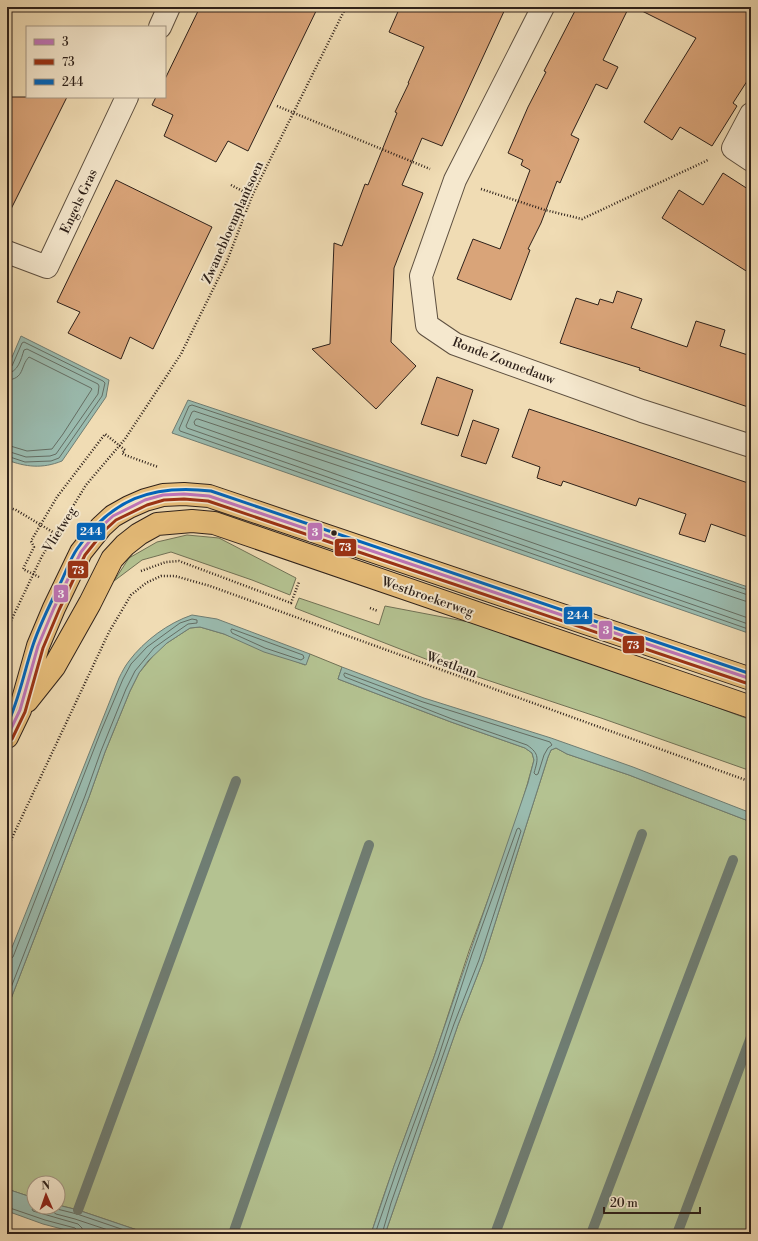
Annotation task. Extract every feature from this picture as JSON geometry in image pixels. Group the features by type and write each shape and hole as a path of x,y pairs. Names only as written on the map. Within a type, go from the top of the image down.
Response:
{"main road":[{"name":"Westbroekerweg","path":"20,710 38,646 62,590 81,552 101,526 113,516 139,503 163,495 184,494 209,496 751,679"},
{"name":"Westbroekerweg","path":"20,710 54,666 90,603 112,559 125,545 139,534 157,524 192,521 214,523 751,707"},
{"path":"7,737 20,710"}],"street":[{"path":"160,26 169,7"},
{"name":"Ronde Zonnedauw","path":"543,7 456,180 421,276 427,325 455,344 642,411 751,446"},
{"name":"Engels Gras","path":"7,252 47,267 127,98"},
{"path":"742,154 751,114"}],"path":[{"name":"Zwanebloemplantsoen","path":"126,439 181,354 227,261 252,196 346,7"},
{"path":"277,106 293,114 456,180 545,210 582,220 742,154"},
{"path":"231,185 252,196"},
{"name":"Vlietweg","path":"7,629 42,556 86,485 126,439"},
{"path":"7,506 56,534"},
{"name":"Westlaan","path":"7,845 11,840 109,632 131,595 146,583 161,576 174,576 210,586 751,782"}],"green space":[{"path":"187,535 219,538 296,578 290,595 171,552 142,560 114,581 129,558 157,542"},
{"path":"299,598 379,625 385,606 474,623 615,670 751,720 751,771 601,718 436,663 295,608"},
{"path":"200,627 224,634 305,665 310,654 342,667 338,679 451,722 525,748 532,753 534,760 512,832 371,1234 149,1234 66,1207 66,1175 26,1175 26,1195 7,1189 7,1009 105,752 130,691 139,673 157,651 190,628"},
{"path":"556,748 567,754 629,775 751,822 751,1234 385,1234 458,1025 483,961 548,757 551,750"}],"water":[{"path":"21,336 109,380 106,397 62,461 55,464 27,466 7,460 7,369"},
{"path":"188,400 751,588 751,634 172,433"},
{"path":"192,615 217,619 310,654 306,665 264,652 224,634 200,627 190,628 167,643 148,661 139,673 130,691 105,752 7,1009 7,960 119,678 129,661 142,646 165,628 183,618"},
{"path":"342,667 424,698 551,738 633,767 751,813 751,822 629,775 567,754 556,748 551,750 483,961 458,1025 385,1234 371,1234 434,1057 528,783 534,760 532,753 525,748 451,722 338,679"},
{"path":"7,1189 26,1195 26,1215 66,1215 66,1207 149,1234 81,1234 43,1224 7,1211"}],"building":[{"path":"200,7 318,7 248,151 228,141 216,162 164,136 173,115 152,105 156,98 166,98 166,77"},
{"path":"400,7 506,7 442,146 422,138 402,185 423,193 394,268 391,342 416,366 376,409 312,349 330,344 334,243 342,246 365,184 368,185 397,113 395,112 424,47 389,32"},
{"path":"577,7 629,7 603,60 618,67 607,89 596,84 571,135 579,139 560,183 557,181 541,223 528,249 530,250 511,300 457,279 473,239 500,249 530,170 521,165 523,160 508,153 528,107 546,72 544,71"},
{"path":"634,7 751,7 751,75 733,103 737,106 712,146 680,127 672,140 644,122 696,38"},
{"path":"7,97 66,98 7,217"},
{"path":"723,173 751,191 751,274 662,218 679,190 703,205"},
{"path":"116,180 212,227 153,349 130,337 121,359 68,333 80,312 57,302"},
{"path":"617,291 642,299 631,328 687,347 696,321 725,330 720,346 751,356 751,408 639,370 640,368 560,343 576,298 598,305 600,299 613,303"},
{"path":"437,377 473,390 458,436 421,424"},
{"path":"529,409 751,484 751,538 711,524 705,542 679,534 686,514 639,498 636,506 563,481 561,486 537,478 540,467 512,457"},
{"path":"473,420 499,429 486,464 461,456"}],"waterway":[{"path":"78,1210 236,781"},
{"path":"495,1234 642,834"},
{"path":"233,1234 369,845"},
{"path":"591,1234 733,860"},
{"path":"677,1234 751,1037"}],"transit line":[{"name":"244","path":"7,725 15,706 39,629 77,549 90,532 104,518 119,507 152,493 170,490 190,489 211,491 751,674"},
{"name":"3","path":"7,737 20,710 38,646 54,608 81,552 101,527 113,516 145,500 163,495 184,494 209,496 751,679"},
{"name":"73","path":"12,739 25,712 43,648 85,555 105,530 116,520 147,505 164,500 184,499 208,501 749,684"}]}
